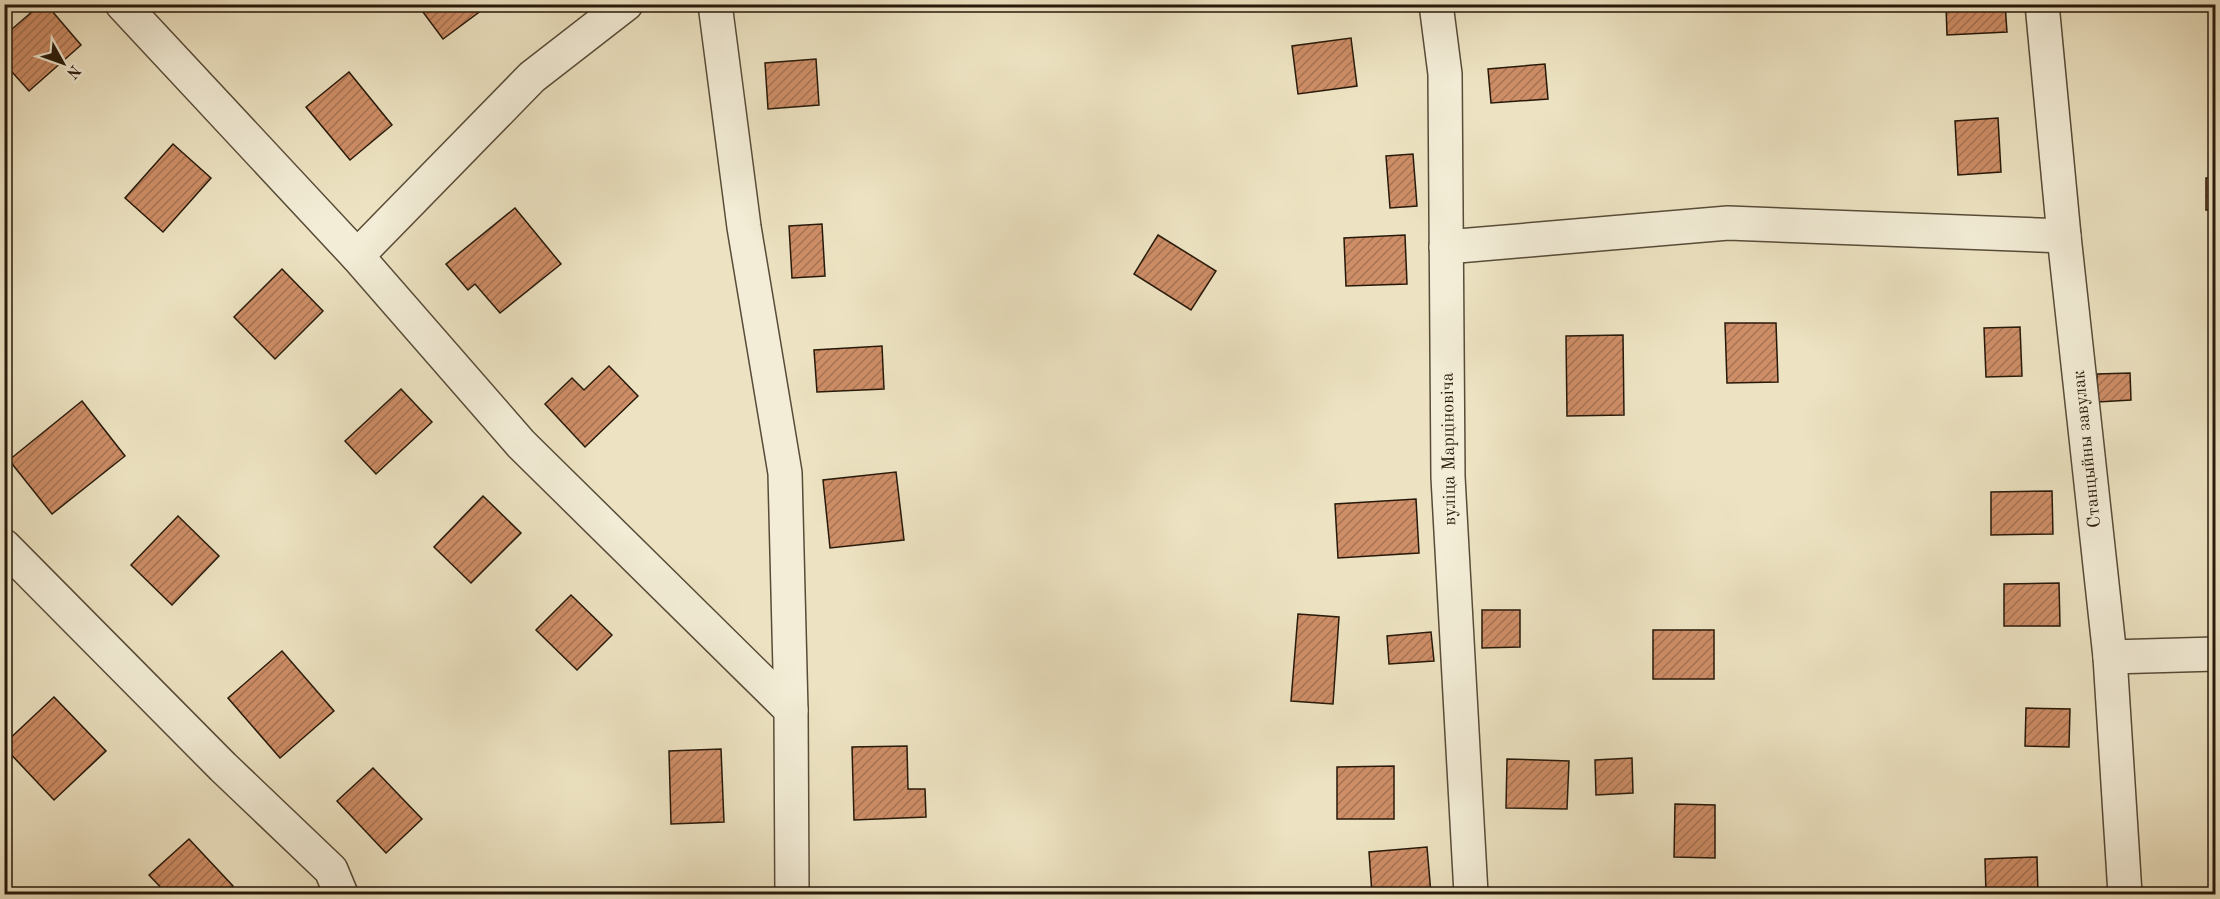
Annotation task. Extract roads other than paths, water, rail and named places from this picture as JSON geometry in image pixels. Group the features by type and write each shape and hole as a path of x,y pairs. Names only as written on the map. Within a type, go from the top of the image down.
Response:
{"street":[{"path":"122,4 357,256 521,444 791,710"},
{"path":"357,256 532,76 626,4"},
{"path":"715,4 744,227 785,473 791,710 792,894"},
{"name":"вуліца Марціновіча","path":"1436,4 1445,74 1448,477 1472,894"},
{"name":"Станцыйны завулак","path":"2042,4 2064,236 2110,657 2125,894"},
{"path":"1446,247 1728,223 2064,236"},
{"path":"4,546 223,767 331,870 341,894"},
{"path":"2110,657 2216,654"}]}
